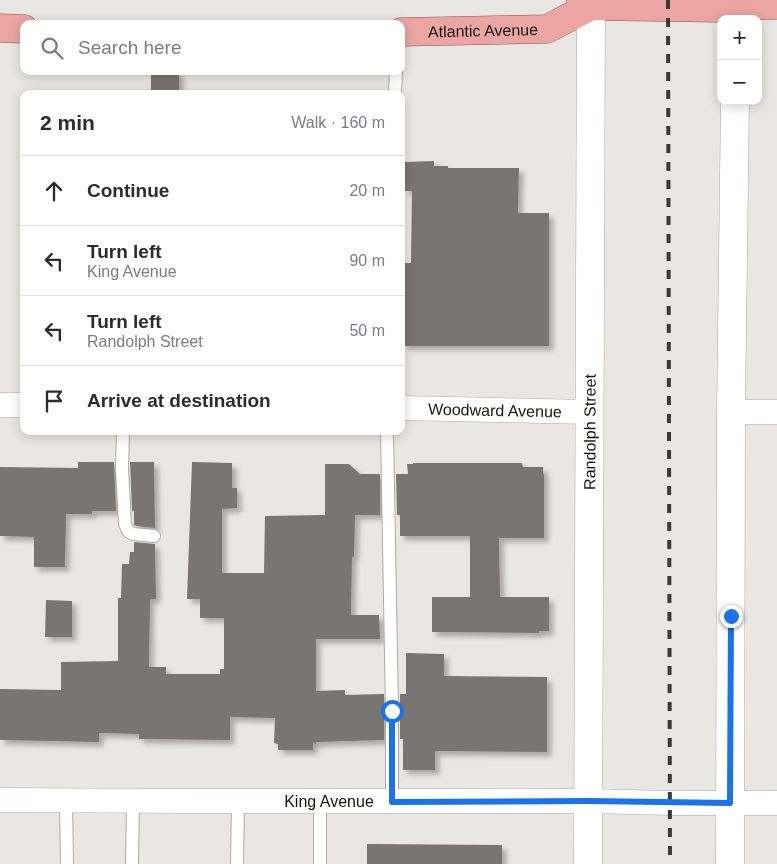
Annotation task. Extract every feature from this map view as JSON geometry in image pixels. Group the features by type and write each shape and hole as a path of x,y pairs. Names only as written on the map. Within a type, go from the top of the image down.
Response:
{"main road":[{"name":"Atlantic Avenue","path":"405,32 547,29 587,2 732,8 777,5"},
{"path":"0,28 20,28"}],"street":[{"name":"Randolph Street","path":"587,2 589,412 588,864"},
{"path":"730,864 731,412 735,105"},
{"path":"0,405 20,405"},
{"name":"Woodward Avenue","path":"405,408 589,412"},
{"path":"731,412 777,412"},
{"name":"King Avenue","path":"0,800 777,803"}],"lane":[{"path":"395,90 396,75"},
{"path":"123,435 122,469 125,524 128,531 133,534 154,536"},
{"path":"387,435 392,802"},
{"path":"66,800 67,864"},
{"path":"132,864 133,801"},
{"path":"237,864 238,801"},
{"path":"320,802 320,864"}],"building":[{"path":"151,75 179,75 179,90 151,90"},
{"path":"434,161 434,166 448,166 448,168 519,168 518,213 549,213 549,346 405,346 405,263 411,263 412,191 405,191 405,162"},
{"path":"78,462 114,462 116,511 92,511 92,514 66,514 65,567 34,567 34,537 0,536 0,467 78,468"},
{"path":"130,462 154,462 155,528 134,525"},
{"path":"192,462 232,463 232,488 237,488 237,508 222,509 222,573 264,573 265,516 325,515 325,464 349,464 360,474 380,474 380,515 355,515 351,615 379,615 380,639 316,639 316,691 345,690 345,695 384,694 384,740 316,742 316,744 313,743 313,750 278,750 278,744 274,743 275,718 230,717 230,740 139,739 139,734 99,733 99,742 0,740 0,689 61,690 61,662 118,661 118,598 121,598 122,564 129,564 130,552 134,552 134,542 155,544 156,599 150,599 149,667 166,667 166,674 220,674 220,669 224,669 224,618 200,618 200,599 187,599"},
{"path":"522,463 523,467 543,467 544,538 499,538 500,597 549,597 549,631 539,631 539,633 432,632 432,597 470,597 470,536 400,536 400,515 397,515 396,474 408,474 407,464"},
{"path":"46,600 72,601 72,637 45,637"},
{"path":"406,653 444,654 444,676 547,677 547,752 435,751 435,770 403,770 403,739 400,739 400,694 406,694"},
{"path":"367,844 502,845 502,864 367,864"}],"railway":[{"path":"668,0 670,864"}],"route":[{"path":"392,711 392,802 588,801 730,803 731,616"}]}
